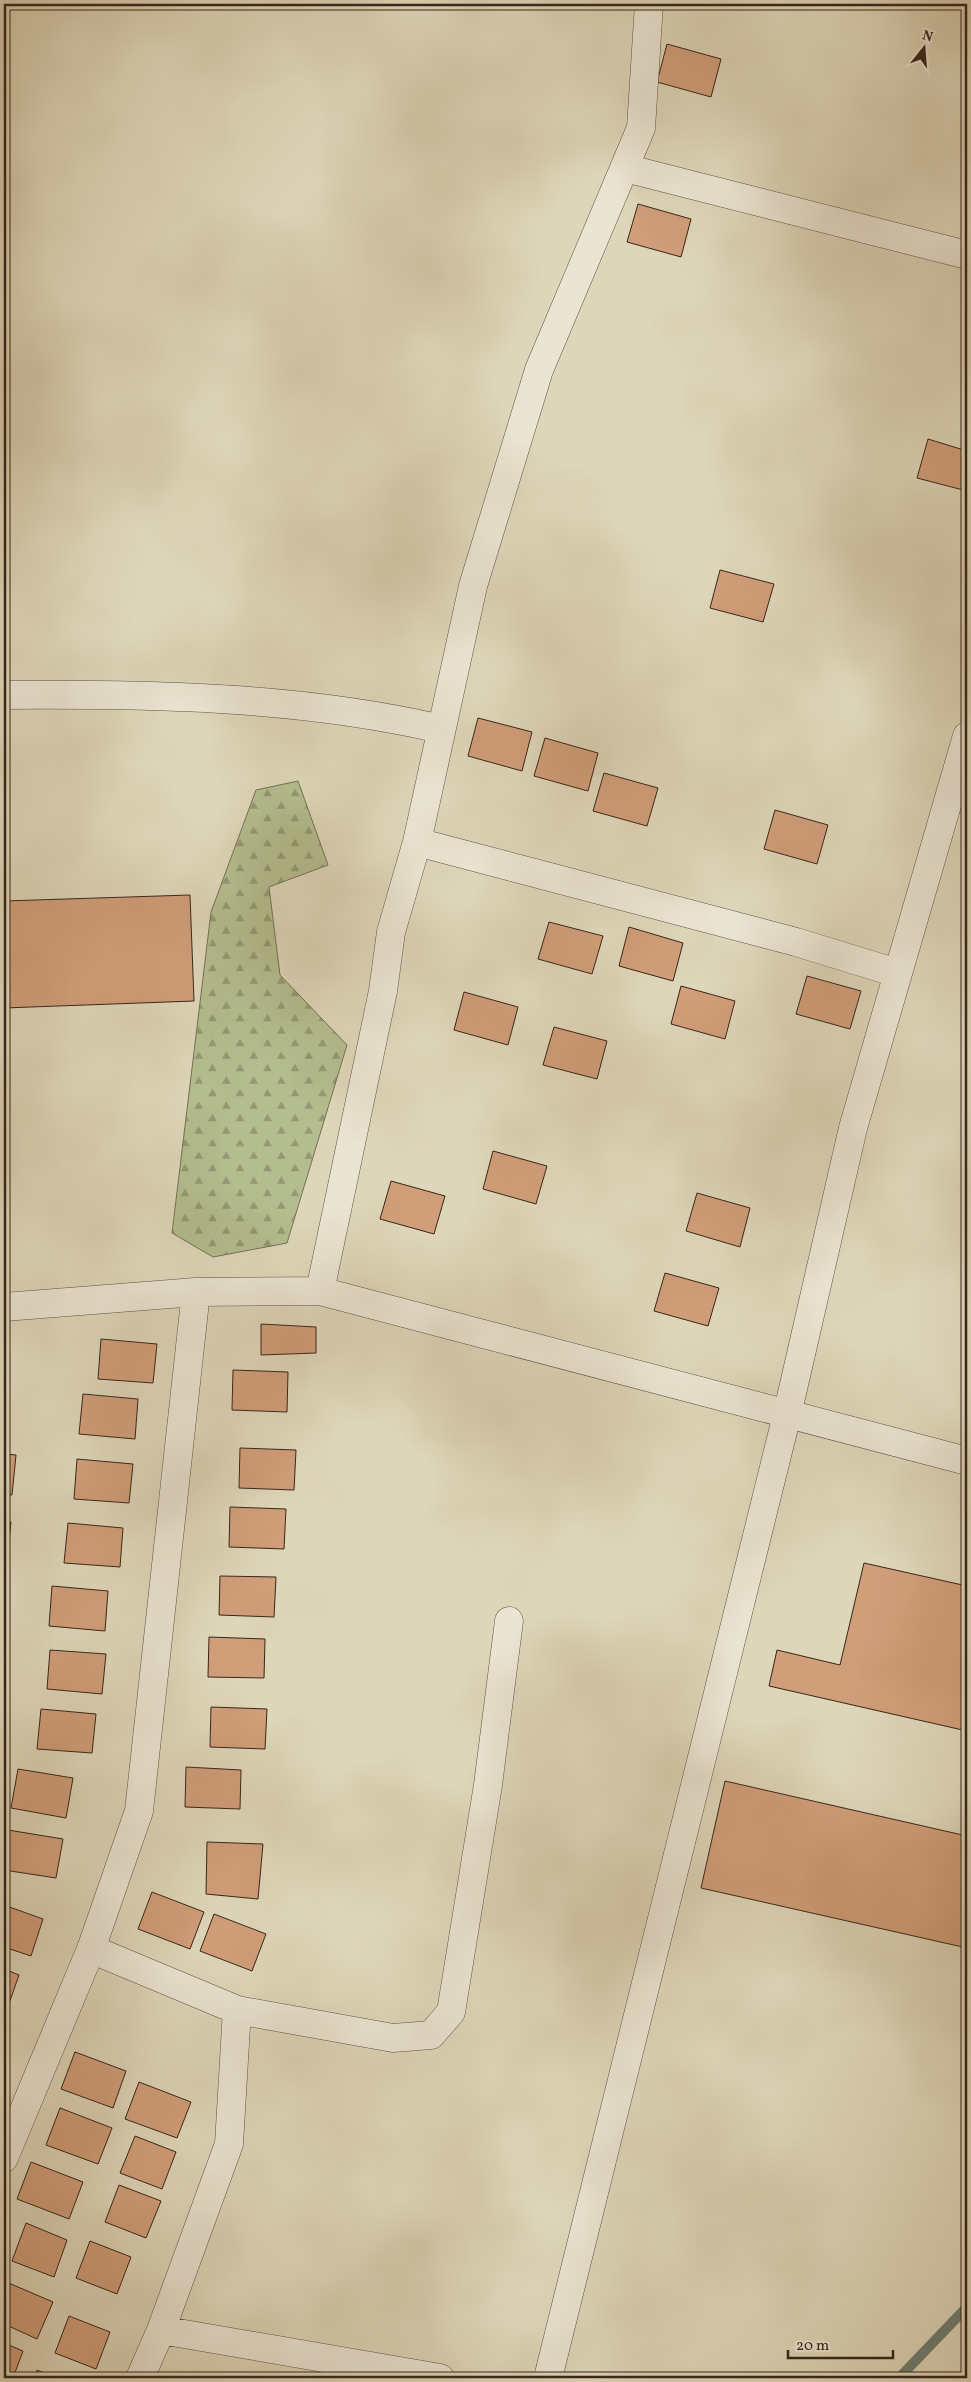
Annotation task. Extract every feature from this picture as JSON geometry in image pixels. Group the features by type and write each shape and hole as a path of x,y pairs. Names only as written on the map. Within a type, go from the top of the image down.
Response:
{"street":[{"path":"320,1291 383,991 391,932 417,842 473,586 539,370 641,128 649,4"},
{"path":"625,168 967,255"},
{"path":"4,695 110,694 254,701 396,718 441,729"},
{"path":"548,2378 787,1415 853,1128 896,973 967,736"},
{"path":"417,842 787,940 896,973"},
{"path":"4,1307 196,1292 320,1291 967,1461"},
{"path":"4,2158 91,1949 139,1811 196,1292"},
{"path":"91,1949 237,2010 393,2038 432,2036 451,2012 488,1786 509,1621"},
{"path":"140,2378 161,2330 230,2144 237,2010"},
{"path":"161,2330 440,2378"}],"green space":[{"path":"298,781 328,865 269,887 280,975 347,1045 287,1243 213,1257 172,1233 211,912 256,790"}],"building":[{"path":"667,44 721,59 711,97 657,82"},
{"path":"638,204 691,219 681,257 627,242"},
{"path":"928,439 967,451 967,491 917,478"},
{"path":"720,570 774,584 763,622 710,608"},
{"path":"478,718 532,732 522,771 468,756"},
{"path":"545,738 598,753 588,791 534,776"},
{"path":"604,773 658,788 647,826 593,811"},
{"path":"775,810 828,825 817,864 764,849"},
{"path":"190,895 194,1001 4,1008 4,901"},
{"path":"549,922 603,936 592,974 538,959"},
{"path":"629,927 683,943 673,981 619,966"},
{"path":"807,976 861,991 850,1029 796,1014"},
{"path":"681,986 735,1001 725,1039 671,1024"},
{"path":"464,992 518,1007 508,1045 454,1030"},
{"path":"554,1027 607,1041 597,1079 543,1065"},
{"path":"493,1151 547,1166 536,1204 483,1189"},
{"path":"391,1181 445,1196 434,1234 380,1219"},
{"path":"697,1193 750,1208 740,1247 686,1231"},
{"path":"665,1273 719,1288 708,1326 654,1311"},
{"path":"261,1324 316,1327 316,1353 261,1355"},
{"path":"101,1339 157,1344 153,1383 98,1379"},
{"path":"233,1370 288,1372 287,1412 232,1410"},
{"path":"83,1394 138,1399 135,1439 79,1434"},
{"path":"240,1448 296,1450 294,1490 239,1488"},
{"path":"4,1454 16,1455 12,1495 4,1494"},
{"path":"77,1459 133,1464 129,1503 74,1499"},
{"path":"230,1507 286,1509 284,1549 229,1547"},
{"path":"4,1521 11,1522 7,1561 4,1561"},
{"path":"68,1523 123,1528 120,1567 64,1563"},
{"path":"864,1563 967,1586 967,1731 769,1686 777,1650 840,1665"},
{"path":"220,1576 276,1577 274,1617 219,1615"},
{"path":"52,1586 108,1591 105,1631 49,1626"},
{"path":"4,1617 7,1617 4,1657"},
{"path":"209,1637 265,1639 264,1678 208,1677"},
{"path":"50,1650 106,1654 102,1694 47,1689"},
{"path":"211,1707 267,1709 265,1749 210,1747"},
{"path":"41,1709 96,1714 92,1753 37,1749"},
{"path":"186,1767 241,1770 240,1809 185,1807"},
{"path":"18,1769 73,1778 66,1818 11,1808"},
{"path":"725,1781 967,1836 967,1948 701,1888"},
{"path":"8,1830 63,1839 56,1878 4,1870"},
{"path":"207,1842 263,1844 258,1899 206,1894"},
{"path":"152,1892 204,1912 190,1949 138,1929"},
{"path":"4,1905 43,1919 31,1956 4,1947"},
{"path":"214,1914 266,1934 252,1971 200,1951"},
{"path":"4,1969 19,1975 6,2012 4,2011"},
{"path":"75,2052 126,2071 113,2108 61,2089"},
{"path":"139,2082 191,2102 177,2138 125,2119"},
{"path":"60,2108 112,2128 98,2164 46,2145"},
{"path":"135,2136 176,2152 162,2189 120,2173"},
{"path":"31,2162 83,2182 69,2219 17,2199"},
{"path":"119,2185 161,2201 146,2238 105,2222"},
{"path":"26,2223 67,2240 54,2277 12,2261"},
{"path":"90,2241 131,2257 117,2294 76,2278"},
{"path":"4,2281 53,2302 37,2339 4,2324"},
{"path":"69,2316 110,2332 96,2369 55,2353"},
{"path":"4,2343 23,2351 13,2378 4,2378"},
{"path":"37,2370 57,2378 34,2378"}],"waterway":[{"path":"899,2378 967,2307"}]}
